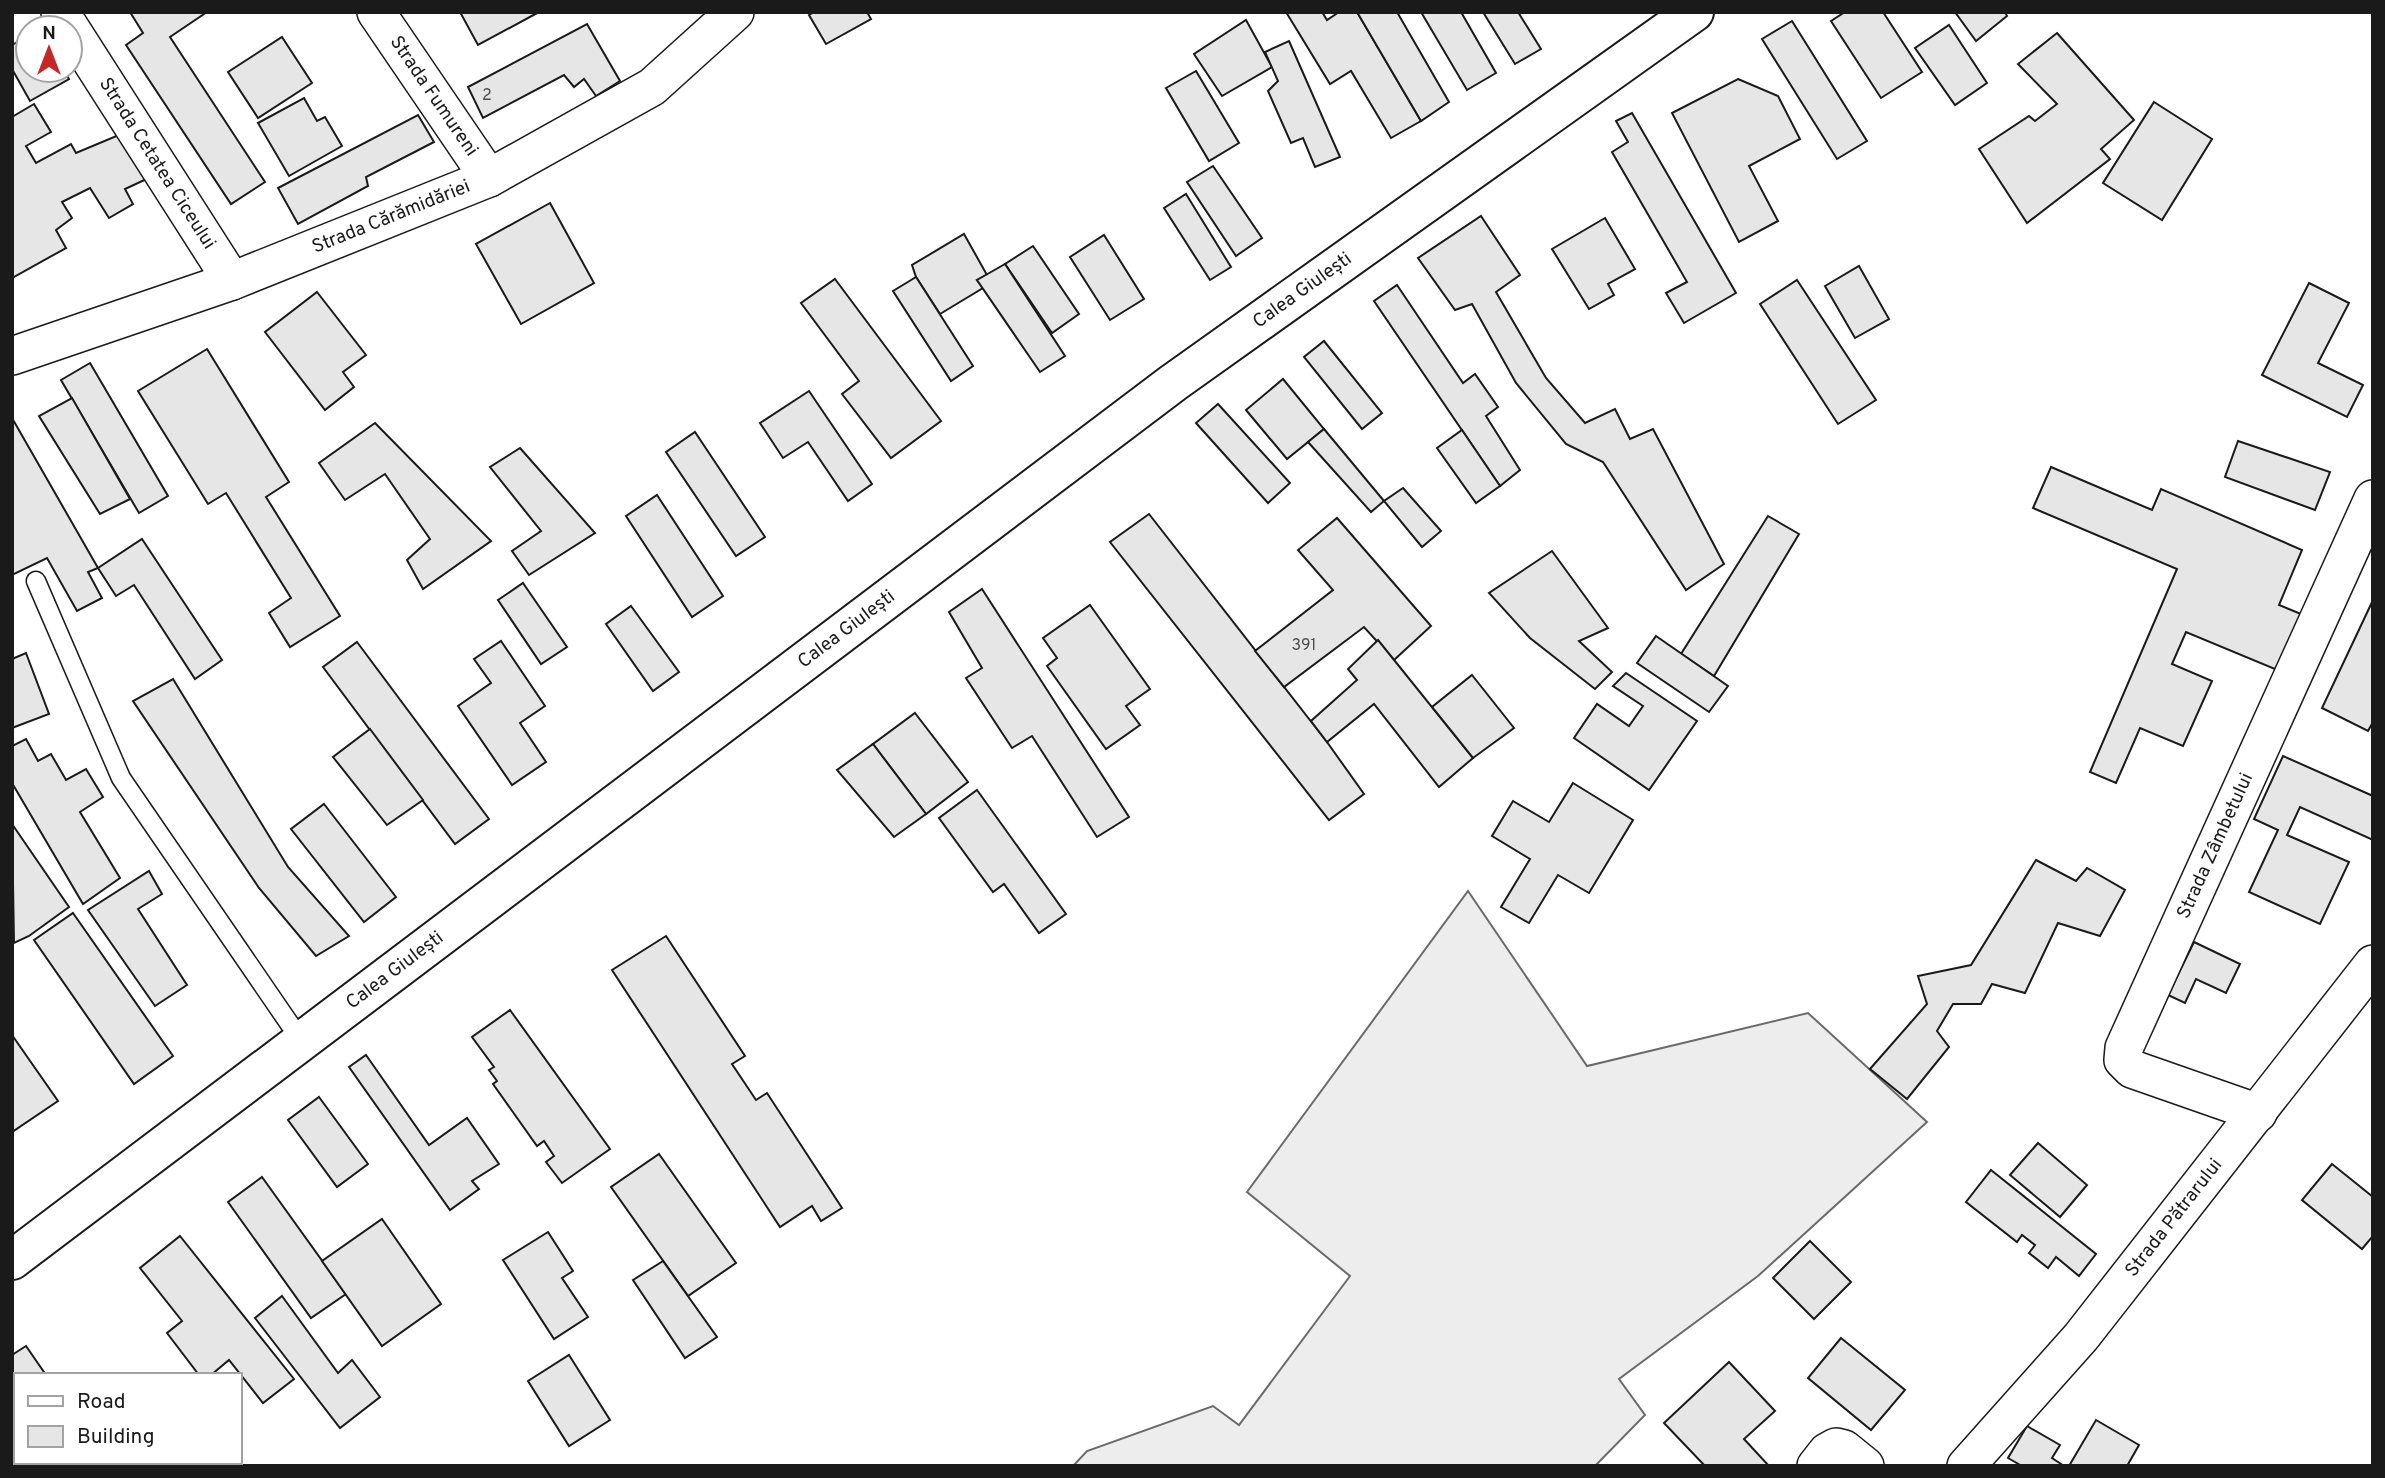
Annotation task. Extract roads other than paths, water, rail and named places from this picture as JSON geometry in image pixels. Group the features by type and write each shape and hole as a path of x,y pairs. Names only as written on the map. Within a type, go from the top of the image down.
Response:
{"main road":[{"name":"Calea Giulești","path":"12,1260 1173,383 1694,12"}],"street":[{"name":"Strada Cetatea Ciceului","path":"60,12 232,281"},
{"name":"Strada Fumureni","path":"376,12 489,178"},
{"name":"Strada Cărămidăriei","path":"12,356 232,281 489,178 652,88 735,12"},
{"name":"Strada Zâmbetului","path":"2258,1113 2132,1069 2123,1060 2124,1048 2373,499"},
{"name":"Strada Pătrarului","path":"1966,1466 2081,1337 2373,964"},
{"path":"1816,1466 1827,1452 1836,1447 1844,1449 1865,1466"}],"lane":[{"path":"36,582 121,778 302,1042"}]}
